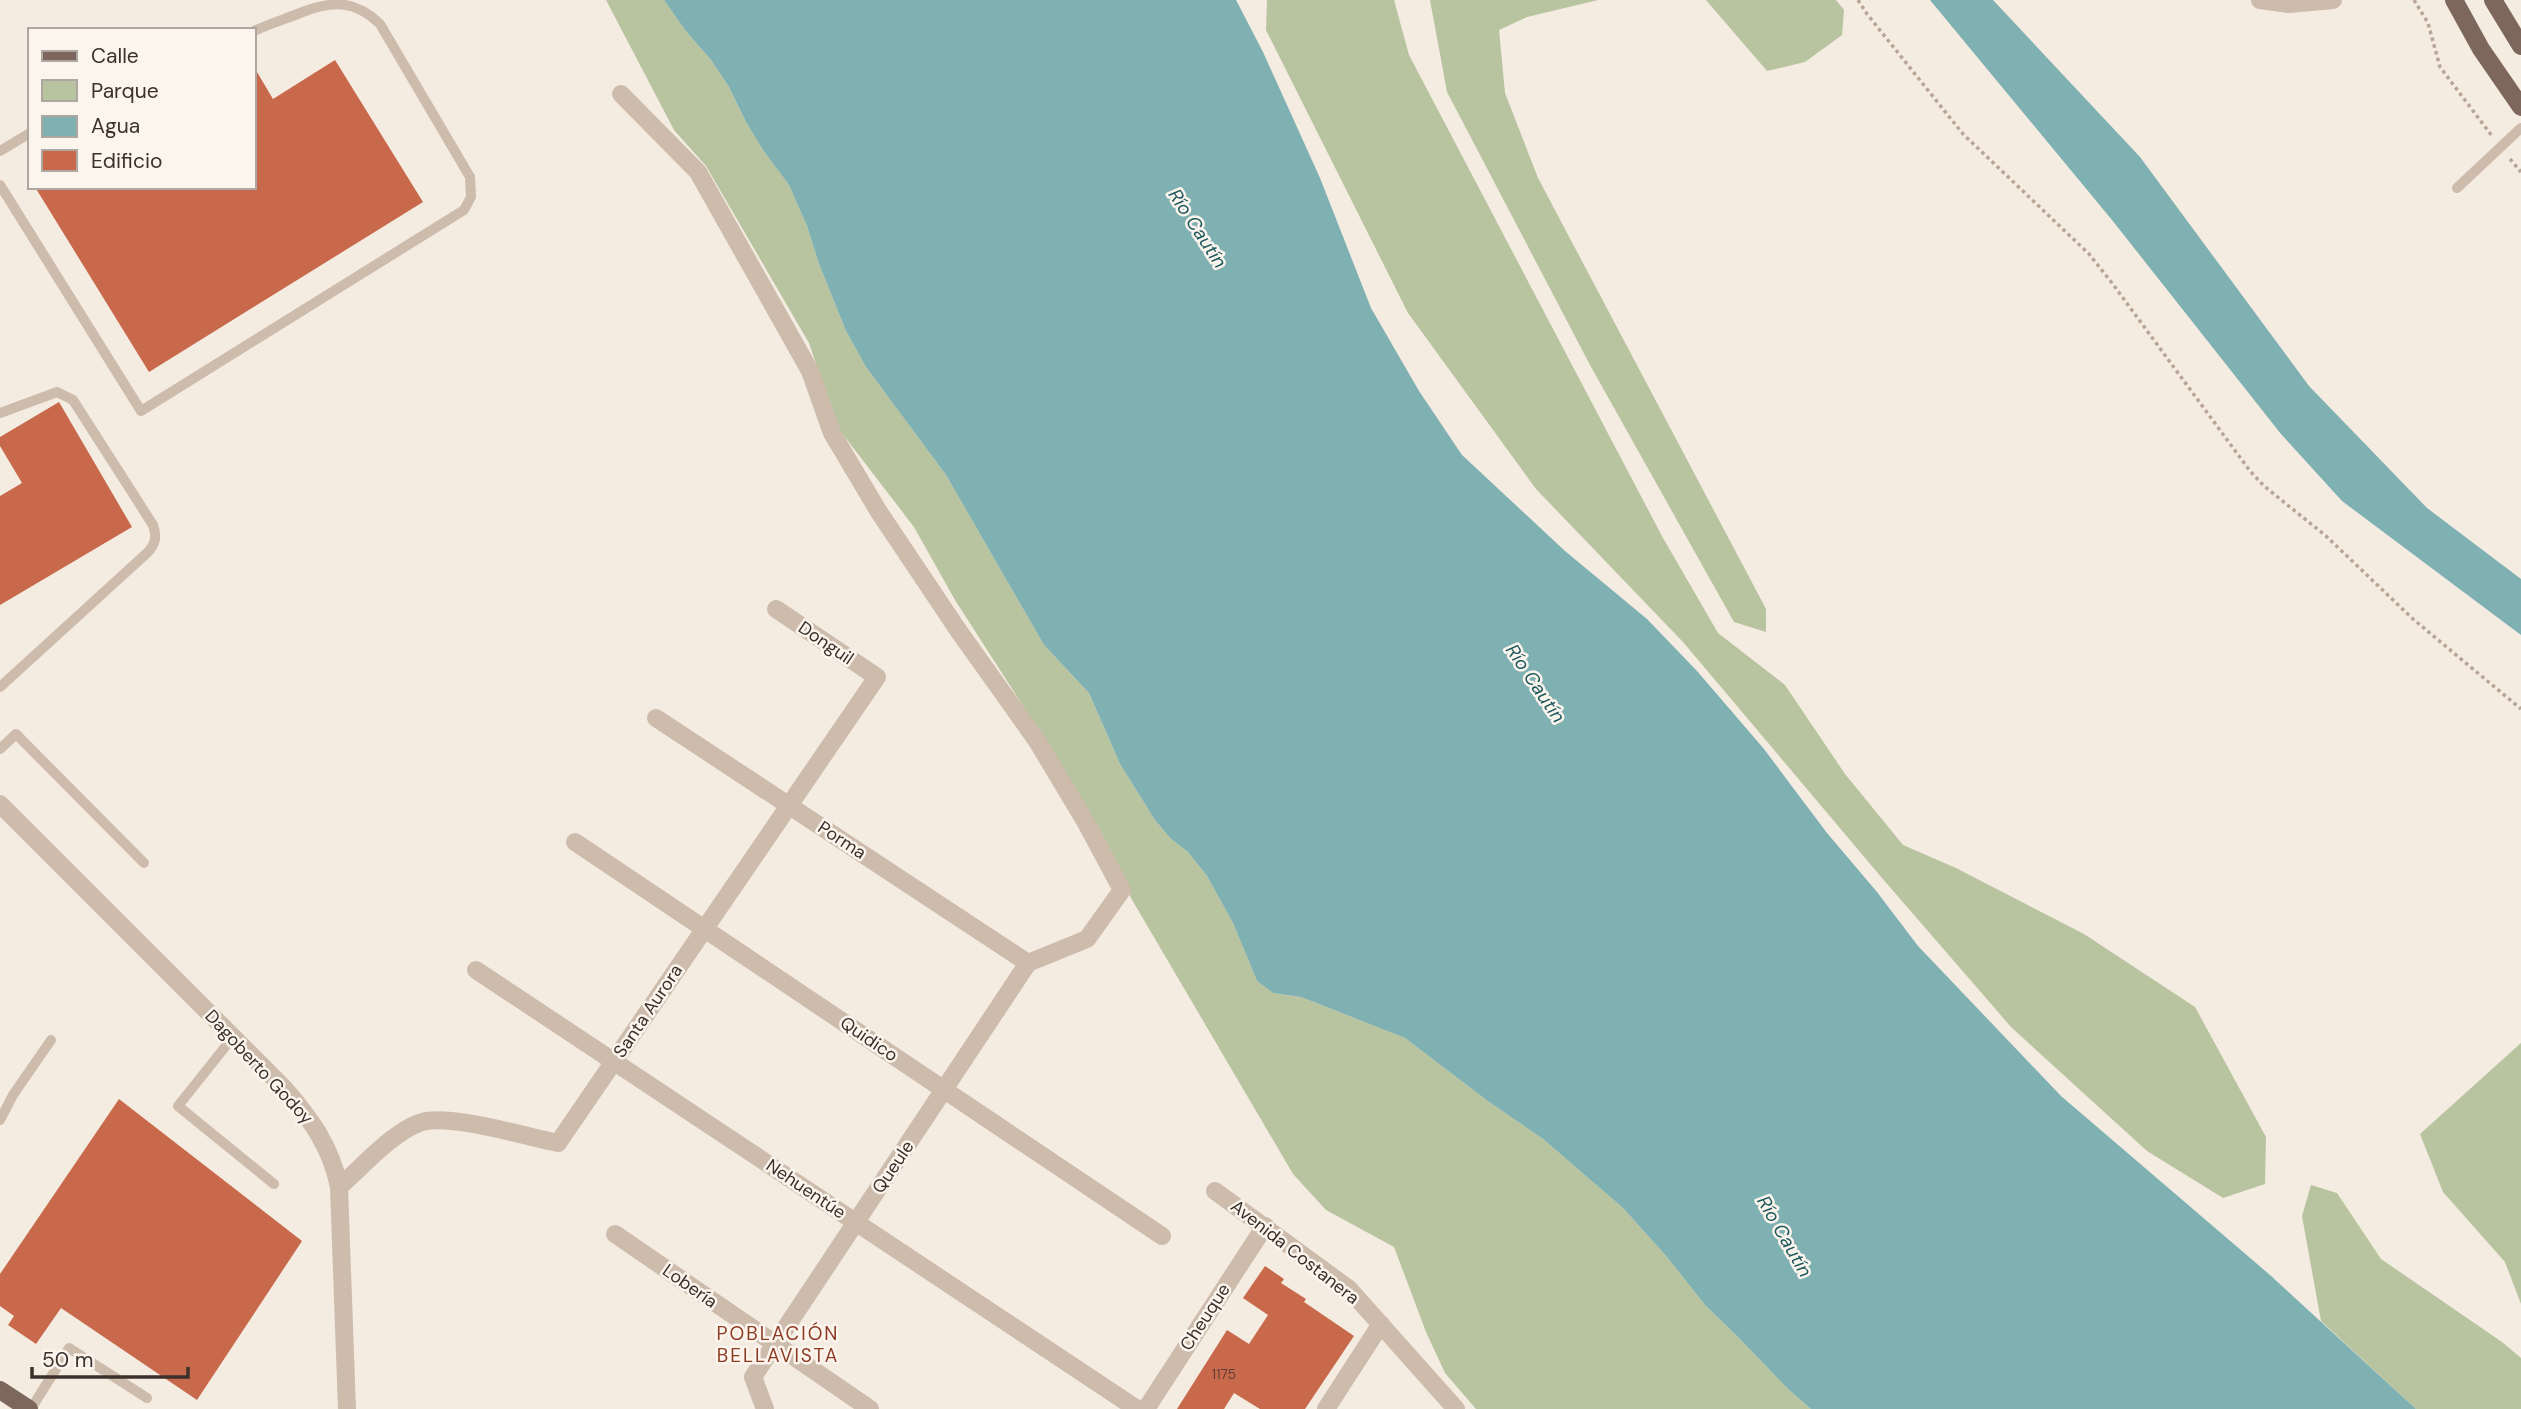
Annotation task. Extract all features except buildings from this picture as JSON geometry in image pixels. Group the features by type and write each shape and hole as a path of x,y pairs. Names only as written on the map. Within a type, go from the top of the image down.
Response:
{"main road":[{"path":"2445,0 2463,19"},
{"path":"2454,0 2487,58 2521,107"},
{"path":"2460,0 2463,19"},
{"path":"2493,0 2521,46"},
{"path":"0,1390 30,1409"}],"street":[{"path":"2260,0 2289,4 2333,0"},
{"path":"621,94 698,173 810,371 832,433 852,467 958,630 1037,741 1122,890 1087,939 1028,963"},
{"name":"Donguil","path":"776,609 877,677"},
{"name":"Santa Aurora","path":"339,1187 403,1131 421,1122 443,1119 558,1143 877,677"},
{"name":"Porma","path":"656,718 1028,963"},
{"name":"Dagoberto Godoy","path":"0,804 283,1087 317,1127 332,1158 339,1187 347,1409"},
{"name":"Quidico","path":"575,842 1162,1236"},
{"name":"Queule","path":"765,1409 753,1377 1028,963"},
{"name":"Nehuentúe","path":"476,970 1137,1409"},
{"name":"Avenida Costanera","path":"1216,1191 1349,1289 1456,1409"},
{"name":"Cheuque","path":"1146,1409 1265,1226"},
{"name":"Lobería","path":"615,1234 870,1409"},
{"path":"1326,1409 1381,1324"}],"lane":[{"path":"0,185 141,411 464,210 471,197 470,177 373,16 356,5 329,2 256,30"},
{"path":"2457,188 2521,128"},
{"path":"0,151 28,134"},
{"path":"0,413 57,391 74,400 153,524 156,537 147,553 0,687"},
{"path":"0,749 16,734 144,863"},
{"path":"233,1037 178,1106 274,1184"},
{"path":"0,1120 13,1095 51,1040"},
{"path":"30,1409 69,1349 147,1398"}],"path":[{"path":"1858,0 1963,134 2088,254 2112,282 2257,478 2326,536 2413,619 2521,709"},
{"path":"2414,0 2428,23 2440,67 2521,172"}],"green space":[{"path":"606,0 664,0 729,87 763,150 789,185 846,331 866,367 946,475 1044,645 1089,693 1120,764 1155,820 1170,838 1188,852 1207,876 1233,923 1257,981 1273,993 1301,997 1405,1038 1543,1139 1623,1208 1705,1305 1811,1409 1476,1409 1445,1373 1426,1332 1394,1247 1326,1210 1293,1174 1131,898 1111,853 1043,737 955,600 914,527 838,428 809,343 706,166 674,130"},
{"path":"1267,0 1394,0 1409,55 1663,538 1718,633 1785,685 1845,774 1903,845 1956,868 2084,934 2195,1007 2266,1137 2265,1184 2223,1198 2147,1151 2011,1027 1683,642 1536,489 1408,313 1266,30"},
{"path":"1430,0 1598,0 1527,17 1499,30 1505,93 1538,178 1766,609 1766,632 1734,622 1590,365 1447,92"},
{"path":"1706,0 1836,0 1844,10 1842,35 1805,62 1767,71"},
{"path":"2521,1043 2521,1304 2505,1262 2443,1192 2420,1134"},
{"path":"2311,1185 2337,1193 2381,1259 2521,1358 2521,1409 2416,1409 2321,1321 2302,1216"}],"water":[{"name":"Río Cautín","path":"664,0 1236,0 1263,52 1320,178 1371,308 1419,391 1462,455 1565,551 1647,619 1697,671 1764,749 1918,946 2061,1096 2270,1275 2416,1409 1811,1409 1705,1305 1623,1208 1543,1139 1405,1038 1301,997 1273,993 1257,981 1233,923 1207,876 1188,852 1170,838 1155,820 1120,764 1089,693 1044,645 946,475 866,367 846,331 789,185 763,150 711,60"},
{"path":"1930,0 1993,0 2140,157 2309,386 2427,508 2521,579 2521,635 2342,501 2281,434 2112,220"}],"district":[{"name":"POBLACIÓN BELLAVISTA","path":"778,1344"}]}
